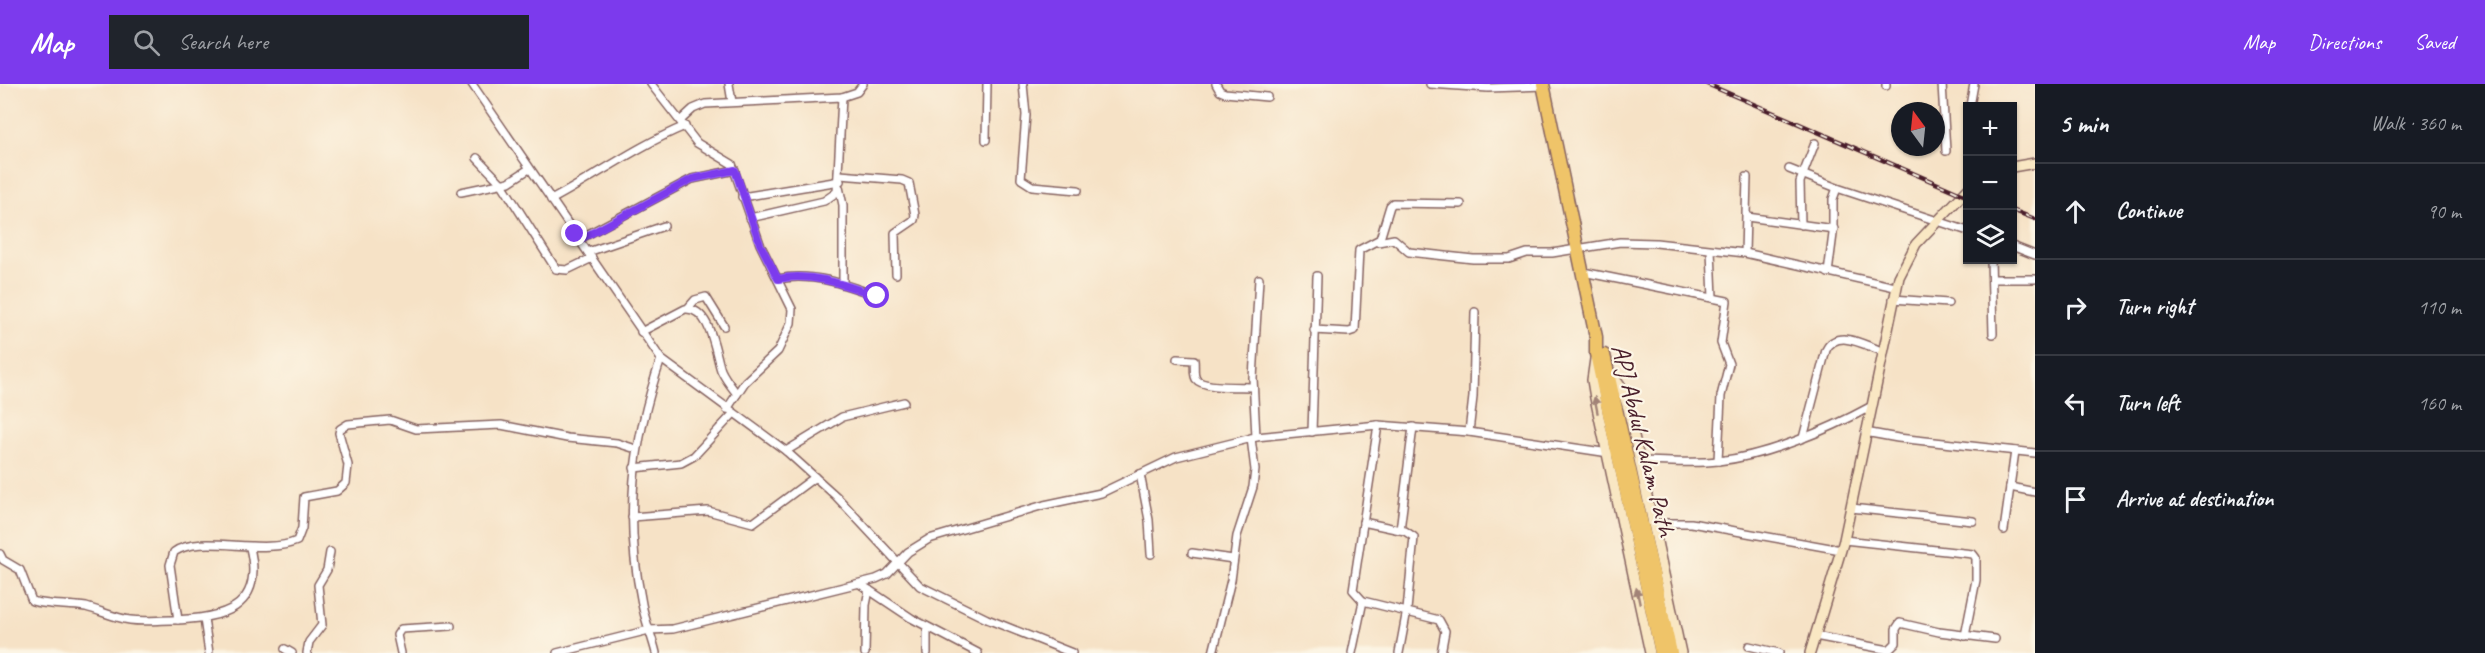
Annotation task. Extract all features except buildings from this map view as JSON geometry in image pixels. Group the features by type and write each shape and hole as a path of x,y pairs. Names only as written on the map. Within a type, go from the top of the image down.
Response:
{"highway":[{"path":"1544,85 1596,337"},
{"name":"APJ Abdul Kalam Path","path":"1596,337 1608,369 1616,452"},
{"name":"APJ Abdul Kalam Path","path":"1596,337 1596,354 1616,452 1661,653"},
{"name":"APJ Abdul Kalam Path","path":"1626,496 1671,653"}],"street":[{"path":"472,84 661,359 786,451 843,503 897,563 929,592 1072,653"},
{"path":"633,468 674,465 687,460 730,411 736,394 746,382 772,358 789,330 792,309 750,218 735,170 728,160 697,142 651,84"},
{"path":"729,84 732,102"},
{"path":"551,200 585,182 625,154 683,123 699,106 732,102 842,97 857,92 863,84"},
{"path":"986,140 987,84"},
{"path":"1023,84 1026,116 1021,179 1032,186 1078,190"},
{"path":"1216,84 1220,91 1225,93 1267,97"},
{"path":"1430,84 1544,85"},
{"path":"1941,84 1946,151"},
{"path":"1971,102 1974,84"},
{"path":"842,97 840,181 843,205 843,284"},
{"path":"1802,225 1799,204 1802,174 1815,143"},
{"path":"477,158 502,184 556,268 567,270 590,255 626,237 664,226"},
{"path":"2017,166 2035,163"},
{"path":"461,192 502,184 529,169"},
{"path":"1790,169 1837,188 1963,229"},
{"path":"579,240 692,179 735,170"},
{"path":"1746,253 1747,177"},
{"path":"750,218 824,201 837,192 840,181"},
{"path":"742,197 840,181 909,183 915,215 914,220 895,233 896,274"},
{"path":"1828,273 1834,230 1833,200 1837,188"},
{"path":"1810,653 1844,540 1895,287 1912,250 1963,195"},
{"path":"1378,242 1393,203 1461,204"},
{"path":"1747,217 1834,230"},
{"path":"1314,330 1349,333 1355,330 1359,250 1362,247 1394,239 1409,252 1473,259 1509,259 1527,253 1552,253 1578,247 1634,242 1746,253 1895,287"},
{"path":"2017,248 2035,255"},
{"path":"1711,250 1713,298"},
{"path":"1992,264 1993,334"},
{"path":"1583,272 1727,301 1721,343 1730,364 1721,396 1718,461"},
{"path":"778,279 802,276 843,284 877,296"},
{"path":"1312,432 1317,276"},
{"path":"1213,653 1228,592 1237,536 1255,479 1253,387 1259,279"},
{"path":"1992,279 2035,279"},
{"path":"641,332 688,308 694,300 706,297 724,326"},
{"path":"1893,298 1948,303"},
{"path":"688,308 700,315 711,332 722,372 736,394"},
{"path":"1469,432 1473,397 1474,312"},
{"path":"1803,438 1826,350 1832,341 1838,338 1848,340 1882,351"},
{"path":"656,653 639,592 632,517 633,468 636,449 661,359"},
{"path":"1177,359 1194,360 1195,375 1200,382 1220,386 1253,387"},
{"path":"1608,369 1621,387 1681,653"},
{"path":"786,451 842,417 904,402"},
{"path":"1639,461 1718,461 1754,454 1803,438 1870,407"},
{"path":"178,620 170,565 174,552 188,545 250,548 297,541 302,528 304,497 337,491 346,483 348,465 339,433 340,429 348,424 390,420 416,429 501,425 567,438 617,443 636,449"},
{"path":"1378,425 1353,590 1363,601 1407,610 1439,620 1445,631 1441,653"},
{"path":"557,653 649,630 673,629 860,584 887,574 908,552 929,539 1044,505 1101,493 1188,453 1253,438 1378,425 1469,432 1616,452 1626,496 1650,653"},
{"path":"1400,530 1413,427"},
{"path":"1865,432 2035,453"},
{"path":"2004,530 2015,451"},
{"path":"1140,474 1149,520 1151,554"},
{"path":"632,517 708,511 753,523 815,477"},
{"path":"2010,487 2035,492"},
{"path":"1851,508 1973,522"},
{"path":"1363,522 1412,534 1415,545 1399,653"},
{"path":"1652,523 1691,523 1841,550"},
{"path":"1844,540 1973,554 1977,567 1976,580 1965,636"},
{"path":"0,554 3,561 20,570 32,601 75,605 128,620 178,620 204,619 230,610 250,592 254,576 250,548"},
{"path":"308,653 309,642 320,630 318,585 327,570 330,552"},
{"path":"1192,553 1233,559"},
{"path":"860,584 927,627 978,653"},
{"path":"865,653 866,605 869,590"},
{"path":"1352,653 1363,601"},
{"path":"204,619 209,653"},
{"path":"1815,636 1889,650 1896,643 1896,629 1900,623 1965,636 1995,639"},
{"path":"401,653 397,635 401,629 451,626"},
{"path":"927,627 927,653"},
{"path":"1749,646 1779,653"}],"railway":[{"path":"1707,84 1963,195"},
{"path":"2017,212 2035,219"}],"route":[{"path":"575,234 579,240 692,179 735,170 742,197 760,244 778,279 789,276 809,277 840,283 877,296"}]}
